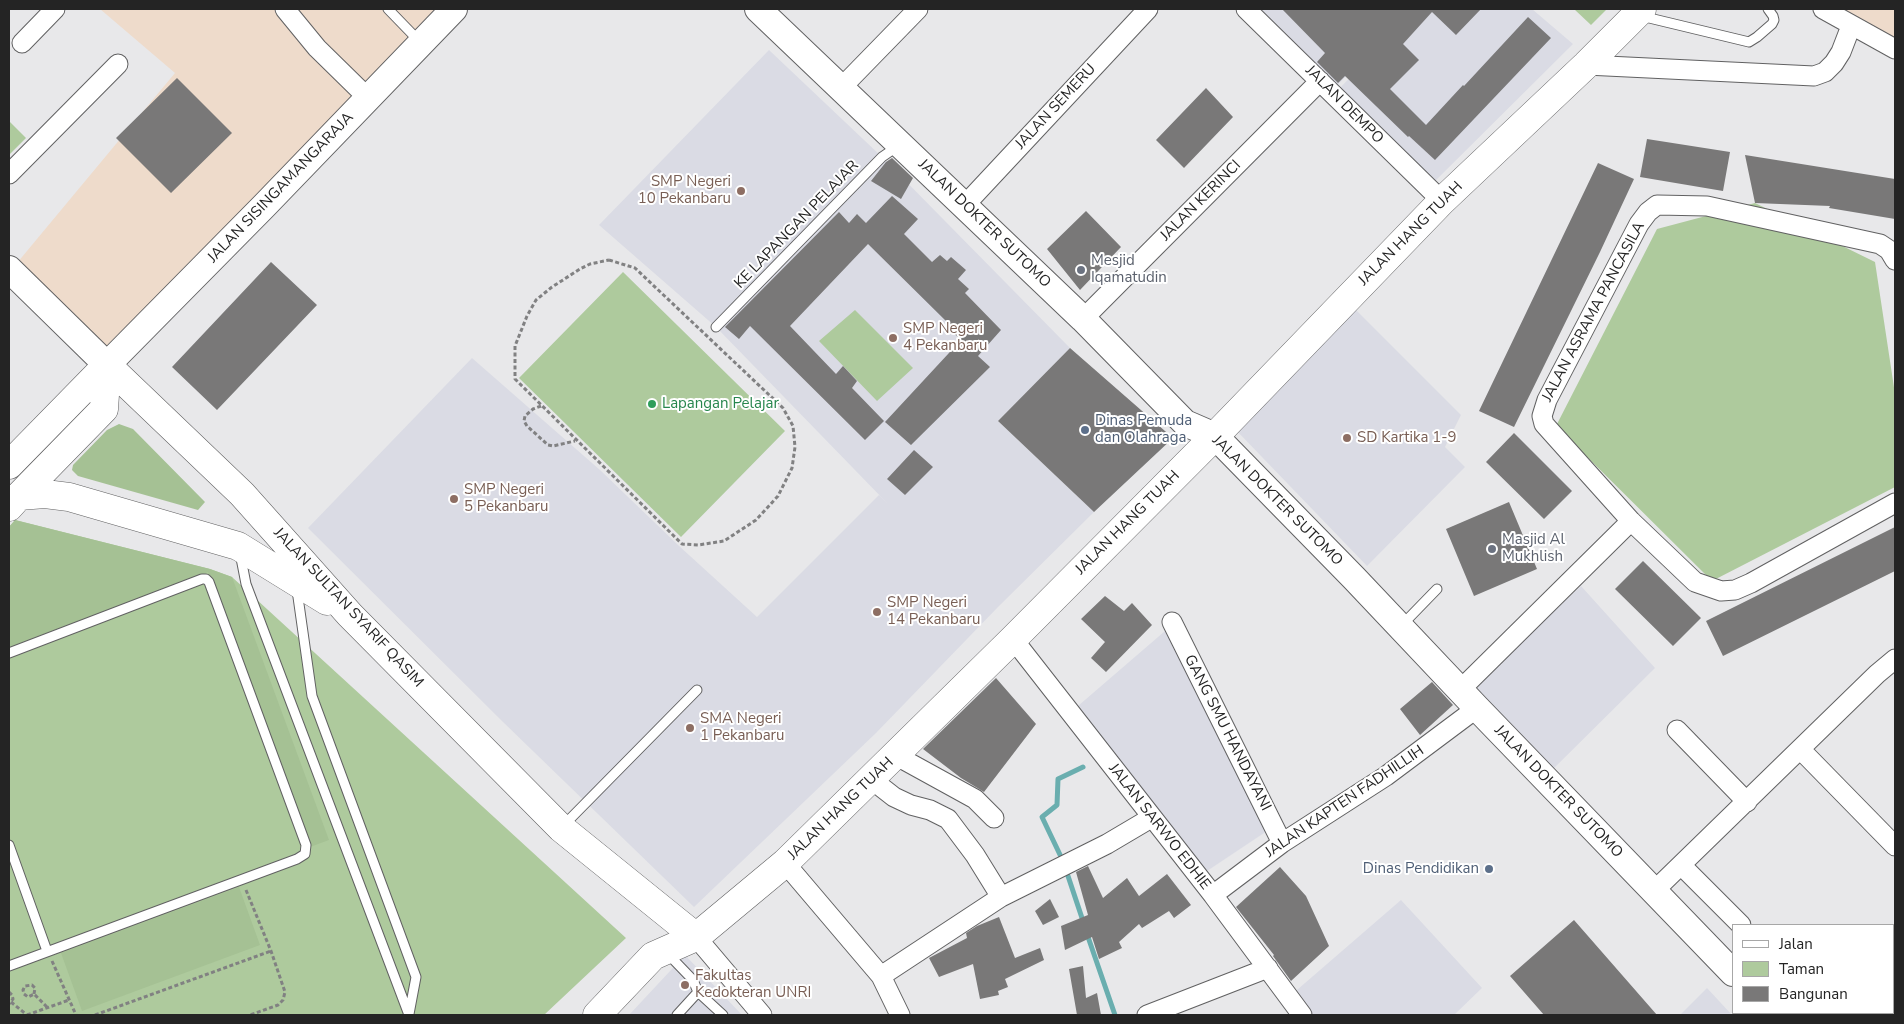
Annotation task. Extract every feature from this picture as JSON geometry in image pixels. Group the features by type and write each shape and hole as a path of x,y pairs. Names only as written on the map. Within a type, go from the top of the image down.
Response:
{"main road":[{"name":"JALAN DOKTER SUTOMO","path":"758,9 1083,320 1185,422 1215,436 1732,972"},
{"name":"JALAN HANG TUAH","path":"597,1015 653,956 696,937 785,863 1013,639 1215,436 1442,201 1586,65 1639,12"},
{"name":"JALAN SISINGAMANGARAJA","path":"9,465 264,206 446,14"},
{"name":"JALAN SULTAN SYARIF QASIM","path":"9,269 106,365 242,494 350,615 561,828 696,937"},
{"path":"14,501 104,408 106,365"},
{"path":"14,501 45,494 69,497 238,546 350,615"}],"street":[{"path":"22,43 55,9"},
{"path":"285,9 317,48 368,98"},
{"path":"841,88 918,9"},
{"name":"JALAN SEMERU","path":"964,206 1148,9"},
{"name":"JALAN DEMPO","path":"1246,9 1442,201"},
{"path":"1822,9 1895,49"},
{"path":"1586,65 1814,76 1825,72 1834,63 1841,52 1851,26"},
{"path":"9,174 118,64"},
{"name":"JALAN KERINCI","path":"1083,320 1320,82"},
{"name":"JALAN ASRAMA PANCASILA","path":"1895,260 1889,250 1880,244 1707,206 1657,205 1648,212 1639,224 1556,382 1542,416 1544,424 1631,521 1695,582 1721,591 1735,590 1751,583 1895,503"},
{"path":"1468,699 1631,521"},
{"name":"GANG SMU HANDAYANI","path":"1172,622 1282,843"},
{"name":"JALAN SARWO EDHIE","path":"1013,639 1212,895 1302,1015"},
{"path":"1654,891 1801,750 1876,674 1895,659"},
{"name":"JALAN KAPTEN FADHILLIH","path":"1212,895 1282,843 1386,776 1468,699"},
{"path":"1677,730 1747,802"},
{"path":"1801,750 1895,846"},
{"path":"896,755 975,799 994,818"},
{"path":"871,779 894,797 948,818 975,855 1001,897"},
{"path":"881,976 1001,897 1107,844 1151,818"},
{"path":"785,863 881,976 900,1015"},
{"path":"1681,865 1740,924"},
{"path":"696,937 762,1015"},
{"path":"1147,1015 1268,968"}],"lane":[{"path":"388,9 420,42"},
{"path":"1639,12 1749,42 1772,24 1774,20 1768,9"},
{"name":"KE LAPANGAN PELAJAR","path":"716,327 882,157 901,145"},
{"path":"238,546 246,584 409,1015"},
{"path":"9,653 206,579 209,582 306,844 305,854 297,860 9,966"},
{"path":"296,583 312,696 416,977 409,1015"},
{"path":"1400,627 1437,589"},
{"path":"561,828 697,690"},
{"path":"9,845 47,951"},
{"path":"665,951 693,980 698,992 723,1015"},
{"path":"677,1015 698,992"}],"path":[{"path":"610,260 634,268 783,408 794,426 795,447 792,468 778,496 756,520 724,541 698,545 682,544 541,406 515,380 515,346 526,316 536,300 552,287 590,264 610,260"},
{"path":"541,406 533,409 525,416 524,421 527,426 548,445 552,446 576,440"},
{"path":"242,880 271,951 285,992 283,1000 278,1005 250,1015"},
{"path":"47,951 76,1015"},
{"path":"95,1015 271,951"},
{"path":"32,985 35,988 34,994 31,997 24,994 25,986 32,985"},
{"path":"9,992 12,995 10,1003 27,1015 69,1000"},
{"path":"34,994 48,1008"}],"shaded area":[{"path":"100,9 441,9 106,348 17,263 175,73"},
{"path":"1255,9 1409,9 1335,88"},
{"path":"1417,9 1532,9 1573,44 1430,186 1335,93"},
{"path":"1840,9 1895,9 1895,39"},
{"path":"769,50 882,157 1070,348 998,421 1094,512 998,607 876,733 694,907 503,722 308,528 472,358 600,470 757,617 879,495 888,504 716,327 599,225"},
{"name":"SD Kartika 1-9","path":"1353,307 1461,415 1445,447 1465,467 1367,566 1235,429"},
{"path":"1581,586 1655,668 1545,777 1468,691"},
{"path":"1165,631 1282,821 1201,875 1071,712"},
{"path":"1401,900 1482,988 1454,1015 1304,1015 1290,996"},
{"name":"Fakultas Kedokteran UNRI","path":"685,955 742,1015 629,1015"},
{"path":"1707,988 1732,1015 1680,1015"}],"green space":[{"path":"1574,9 1607,9 1591,25"},
{"path":"9,121 26,138 9,155"},
{"path":"1755,203 1875,262 1895,394 1895,487 1712,581 1556,426 1657,229"},
{"name":"Lapangan Pelajar","path":"623,272 785,431 681,537 519,378"},
{"path":"855,310 913,368 877,401 819,341"},
{"path":"119,424 133,429 205,502 198,510 78,476 72,470 73,465 107,430"},
{"path":"15,520 210,569 232,577 626,938 544,1015 9,1015 9,527"},
{"path":"15,520 210,569 232,577 329,840 310,847 208,572 9,647 9,527"},
{"path":"239,887 260,945 82,1011 61,953"}],"building":[{"path":"1282,9 1481,9 1456,35 1432,12 1403,44 1419,60 1390,89 1426,125 1528,17 1551,38 1435,160 1408,137 1345,76 1338,83 1317,62 1325,53"},
{"path":"177,78 232,133 171,193 116,138"},
{"path":"1206,88 1233,117 1184,168 1156,140"},
{"path":"1647,139 1730,152 1723,191 1640,177"},
{"path":"1745,155 1895,179 1895,219 1829,208 1830,206 1755,203"},
{"path":"892,158 913,178 901,199 871,181 886,162"},
{"path":"1598,163 1634,179 1514,427 1479,411"},
{"path":"892,196 918,219 904,234 932,262 940,255 947,261 951,257 966,270 958,279 969,289 965,293 1001,330 978,356 990,367 911,445 885,422 961,340 945,325 948,323 868,244 790,326 836,374 843,366 857,381 852,388 884,421 865,440 750,326 739,339 725,327 839,212 849,223 857,214 866,223"},
{"name":"Mesjid Iqamatudin","path":"1086,211 1121,247 1080,290 1047,249"},
{"path":"271,262 317,305 217,410 172,367"},
{"name":"Dinas Pemuda dan Olahraga","path":"1070,348 1173,438 1094,512 998,421"},
{"path":"1514,433 1572,491 1544,519 1486,462"},
{"path":"914,450 933,467 905,495 887,479"},
{"name":"Masjid Al Mukhlish","path":"1509,502 1537,569 1474,596 1446,529"},
{"path":"1895,527 1895,571 1723,656 1706,621"},
{"path":"1643,561 1701,618 1673,646 1615,589"},
{"path":"1105,596 1124,611 1132,603 1152,625 1106,672 1091,658 1105,642 1081,619"},
{"path":"996,678 1036,724 984,792 961,778 923,749"},
{"path":"1432,682 1453,705 1420,735 1400,709"},
{"path":"1088,866 1103,898 1127,878 1139,896 1167,874 1191,905 1174,918 1169,911 1142,928 1139,924 1119,942 1122,948 1099,959 1092,937 1065,950 1061,926 1088,915 1076,872"},
{"path":"1280,867 1306,896 1329,946 1291,981 1274,955 1236,907"},
{"path":"1050,899 1059,917 1043,925 1035,911"},
{"path":"999,917 1015,958 1040,948 1044,960 1005,979 1008,987 998,991 999,995 980,999 973,964 939,977 929,958 967,938 966,933 977,926"},
{"path":"1574,920 1657,1015 1544,1015 1510,976"},
{"path":"1083,966 1086,998 1097,993 1101,1015 1077,1015 1069,969"}],"waterway":[{"path":"1063,861 1042,817 1057,805 1058,779 1083,767"},
{"path":"1066,870 1084,924"},
{"path":"1087,934 1115,1015"}],"place":[{"name":"SMP Negeri 10 Pekanbaru","path":"741,191"},
{"name":"Mesjid Iqamatudin","path":"1081,270"},
{"name":"SMP Negeri 4 Pekanbaru","path":"893,338"},
{"name":"Lapangan Pelajar","path":"652,404"},
{"name":"Dinas Pemuda dan Olahraga","path":"1085,430"},
{"name":"SD Kartika 1-9","path":"1347,438"},
{"name":"SMP Negeri 5 Pekanbaru","path":"454,499"},
{"name":"Masjid Al Mukhlish","path":"1492,549"},
{"name":"SMP Negeri 14 Pekanbaru","path":"877,612"},
{"name":"SMA Negeri 1 Pekanbaru","path":"690,728"},
{"name":"Dinas Pendidikan","path":"1489,869"},
{"name":"Fakultas Kedokteran UNRI","path":"685,985"}]}
